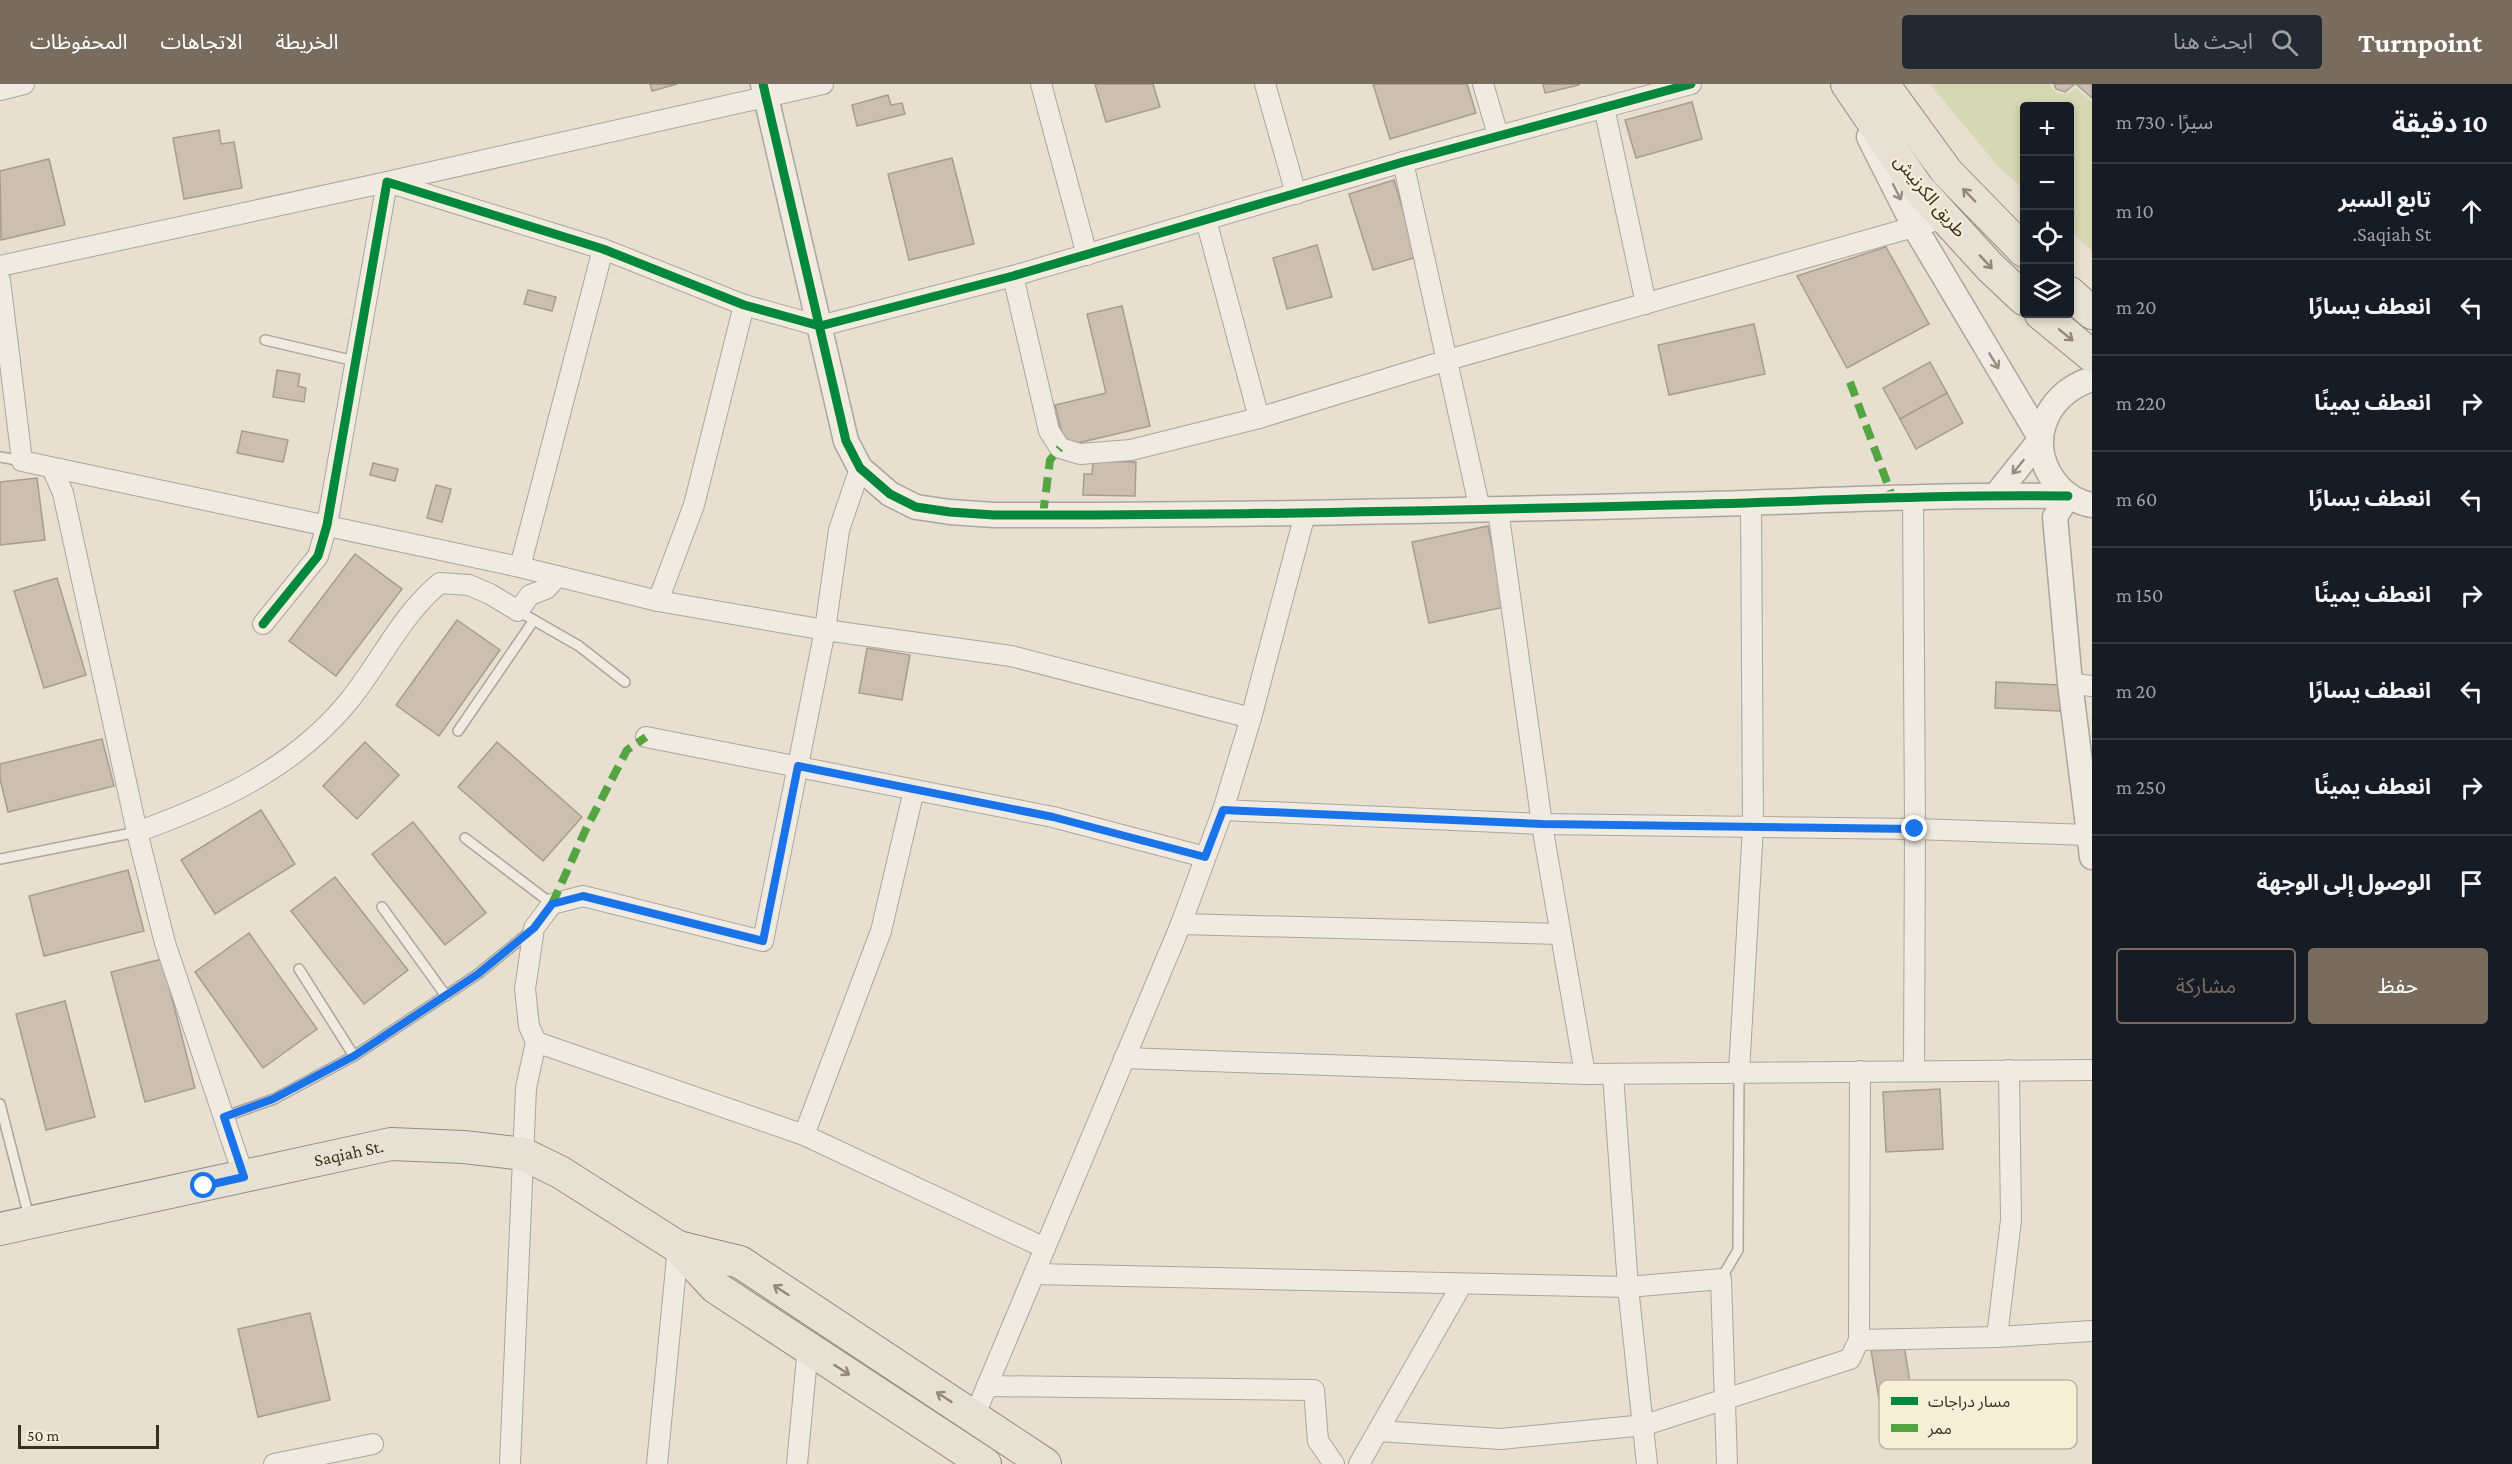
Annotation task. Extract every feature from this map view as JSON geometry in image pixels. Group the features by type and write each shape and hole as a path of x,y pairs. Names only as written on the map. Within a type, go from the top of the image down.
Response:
{"main road":[{"name":"طريق الكرنيش","path":"1847,84 1917,187 1989,267 2020,294"},
{"name":"طريق الكرنيش","path":"1883,84 1947,172 2020,246"},
{"path":"2074,297 2092,313"},
{"path":"2046,318 2092,356"},
{"name":"Saqiah St.","path":"0,1229 391,1144 464,1147 522,1154 560,1172 678,1247"},
{"path":"678,1247 715,1287 808,1347 967,1459"},
{"path":"678,1247 740,1262 1045,1464"}],"street":[{"path":"0,90 24,84"},
{"path":"0,266 387,182 765,91 823,84"},
{"path":"1041,84 1087,255"},
{"path":"1265,84 1296,194"},
{"path":"1483,84 1498,135"},
{"path":"387,182 603,249 744,305 820,326 1013,276 1402,162 1691,84"},
{"path":"1842,84 1914,226 2041,439"},
{"path":"765,91 846,441 860,468 890,494 916,507 994,515 1305,514 1996,495 2068,496 2092,505"},
{"path":"1604,107 1646,304"},
{"path":"1402,162 1448,360 1489,510 1585,1074"},
{"path":"264,624 318,556 327,525 387,182"},
{"path":"1013,276 1049,431 1060,448 1080,454 1131,450 1259,418 1448,360 1946,218"},
{"path":"1206,220 1259,418"},
{"path":"520,567 603,249"},
{"path":"0,280 22,461 520,567 658,601 825,630 1011,656 1251,718"},
{"path":"658,601 694,505 744,305"},
{"path":"2068,496 2053,481 2044,462 2041,439 2044,421 2055,402 2070,388 2092,379"},
{"path":"1996,495 2041,439"},
{"path":"52,468 63,493 137,832 165,943 244,1177"},
{"path":"510,1464 526,1088 536,1042 529,1026 525,989 534,928 552,904 583,896 763,941 825,630 838,530 860,468"},
{"path":"1913,496 1914,1071"},
{"path":"1223,810 1543,824 1915,829 2090,846 2081,684 2055,517 2068,496"},
{"path":"1739,1072 1753,827 1751,503"},
{"path":"974,1417 1181,924 1223,810 1251,718 1305,514"},
{"path":"137,832 192,812 256,781 305,747 348,702 422,598 440,583 469,585 490,594 526,615 530,595 546,589 558,576"},
{"path":"646,737 1053,817 1205,857"},
{"path":"804,1135 881,931 914,790"},
{"path":"1181,924 1561,934"},
{"path":"536,1042 804,1135 1045,1248"},
{"path":"1124,1058 1585,1074 2092,1070"},
{"path":"1996,1338 2011,1220 2009,1070"},
{"path":"1378,1431 1501,1439 1644,1425 1850,1359 1859,1340 1860,1071"},
{"path":"1613,1074 1628,1287 1647,1464"},
{"path":"657,1464 678,1247"},
{"path":"1034,1274 1628,1287 1721,1279 1727,1464"},
{"path":"1359,1464 1462,1284"},
{"path":"1859,1340 1996,1338 2092,1331"},
{"path":"797,1464 808,1347"},
{"path":"987,1386 1314,1390 1318,1441 1334,1464"},
{"path":"274,1464 320,1459 373,1444"}],"lane":[{"path":"265,340 356,361"},
{"path":"0,457 22,461"},
{"path":"458,731 526,615 579,646 626,682"},
{"path":"0,859 137,832"},
{"path":"465,838 552,904"},
{"path":"382,907 446,996"},
{"path":"224,1117 273,1099 354,1056 478,974 534,928"},
{"path":"299,969 354,1056"},
{"path":"1721,1279 1738,1251 1739,1072"},
{"path":"0,1104 30,1223"}],"green space":[{"path":"1930,84 2050,84 2055,91 2062,94 2069,93 2076,88 2092,102 2092,251 2074,235 2074,102 2020,102 2020,186 1997,165"}],"building":[{"path":"650,84 677,84 652,91"},
{"path":"1095,84 1153,84 1160,107 1106,122"},
{"path":"1373,84 1467,84 1476,113 1390,139"},
{"path":"1543,84 1579,84 1579,85 1545,93"},
{"path":"2054,84 2075,84 2065,92 2056,89"},
{"path":"2076,84 2092,84 2092,98"},
{"path":"888,95 891,105 902,103 905,114 857,126 852,105"},
{"path":"1692,102 1702,139 1636,158 1625,120"},
{"path":"219,130 221,144 234,142 242,188 184,199 173,138"},
{"path":"952,158 974,244 909,260 888,174"},
{"path":"49,159 65,225 1,240 0,171"},
{"path":"1394,180 1417,257 1373,270 1349,194"},
{"path":"1317,245 1332,297 1287,309 1273,258"},
{"path":"1886,247 1929,324 1847,368 1797,276"},
{"path":"528,290 556,297 552,311 524,304"},
{"path":"1122,306 1150,426 1065,446 1055,405 1106,393 1087,314"},
{"path":"1754,324 1765,374 1669,395 1658,345"},
{"path":"1930,362 1947,393 1900,419 1883,388"},
{"path":"277,370 300,374 298,386 306,388 304,402 273,397"},
{"path":"1947,393 1963,423 1916,449 1900,419"},
{"path":"242,431 288,440 283,462 237,453"},
{"path":"1093,461 1136,462 1135,496 1083,495 1084,474 1092,474"},
{"path":"373,463 398,469 395,481 370,475"},
{"path":"37,478 45,540 0,545 0,482"},
{"path":"436,485 451,489 442,522 427,518"},
{"path":"1488,526 1505,607 1429,623 1412,542"},
{"path":"355,554 402,589 336,676 289,641"},
{"path":"57,578 86,675 44,688 14,591"},
{"path":"457,620 500,650 439,736 396,705"},
{"path":"867,648 910,655 902,700 859,693"},
{"path":"1996,682 2061,685 2060,711 1995,708"},
{"path":"102,739 114,786 8,812 0,779 0,764"},
{"path":"365,742 399,775 357,819 323,786"},
{"path":"497,742 582,817 543,861 458,787"},
{"path":"261,810 295,864 215,914 181,860"},
{"path":"413,822 486,913 445,945 372,854"},
{"path":"128,870 144,931 44,956 29,896"},
{"path":"335,877 408,970 364,1004 291,911"},
{"path":"249,933 317,1029 263,1068 195,972"},
{"path":"162,959 195,1088 145,1102 111,972"},
{"path":"65,1001 95,1117 46,1130 16,1014"},
{"path":"1940,1089 1943,1149 1886,1152 1883,1092"},
{"path":"310,1313 330,1400 258,1417 238,1329"},
{"path":"1904,1345 1910,1380 1879,1380 1879,1399 1871,1350"}],"marked path":[{"path":"1850,382 1892,496"},
{"path":"1043,515 1050,460 1060,448"},
{"path":"552,904 587,827 627,750 646,737"}],"cycle path":[{"path":"763,84 846,441 860,468 890,494 916,507 994,515 1163,515 1719,504 1968,496 2068,496"},
{"path":"263,624 318,556 327,525 387,182 603,249 744,305 820,326 1013,276 1403,162 1691,84"}],"route":[{"path":"204,1186 244,1177 224,1117 273,1099 354,1056 478,974 534,928 552,904 583,896 763,941 798,766 1053,817 1205,857 1223,810 1543,824 1915,829"}]}
